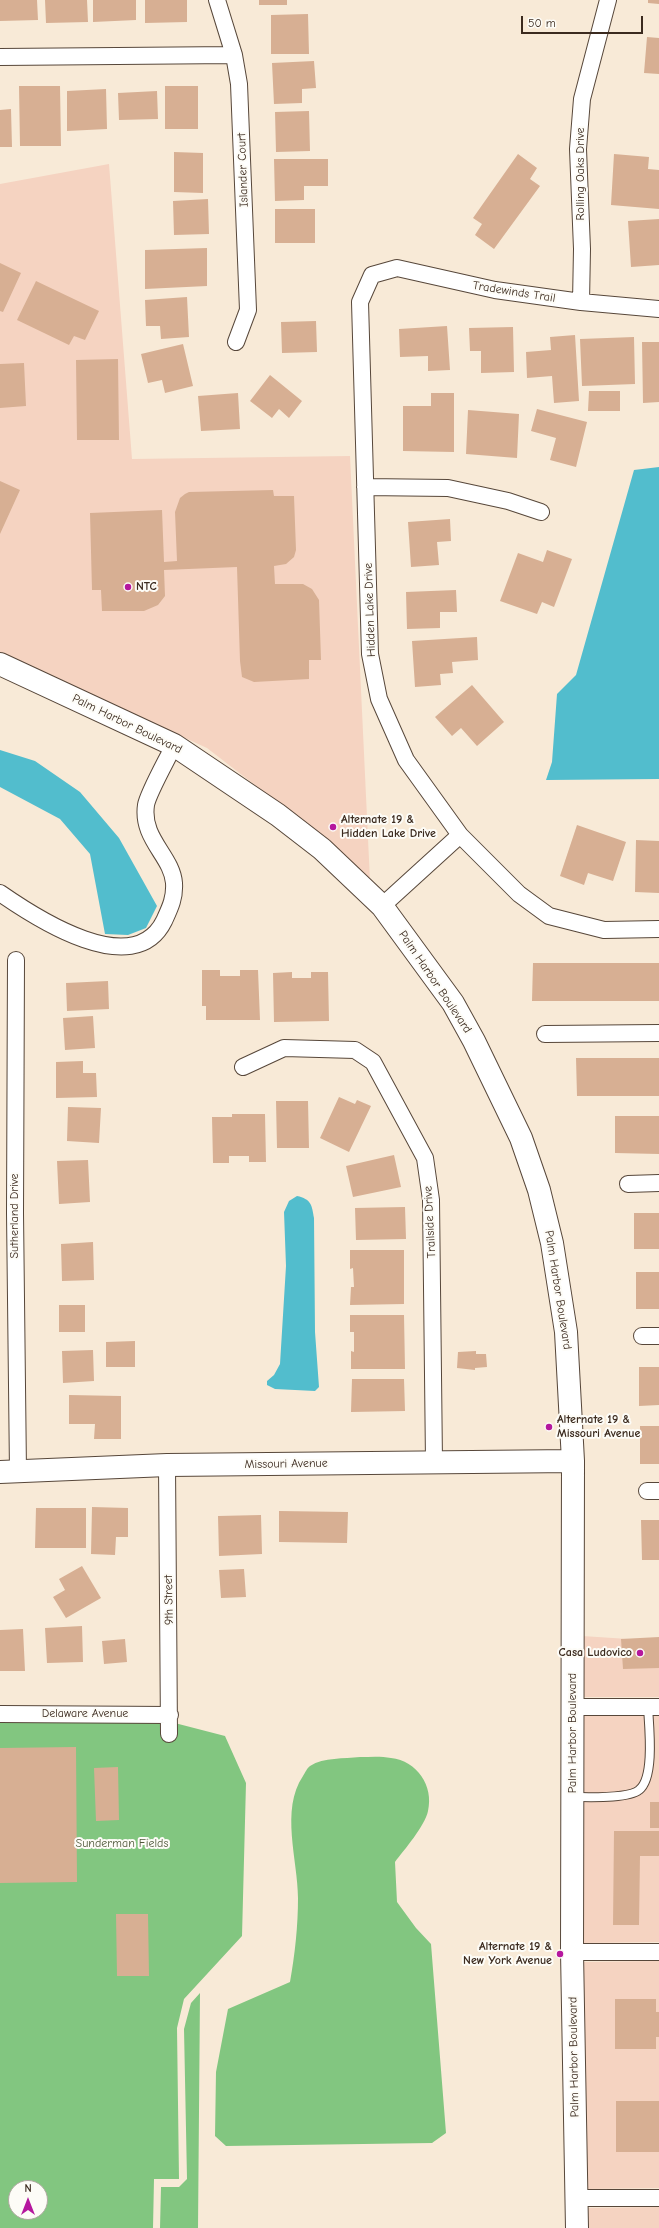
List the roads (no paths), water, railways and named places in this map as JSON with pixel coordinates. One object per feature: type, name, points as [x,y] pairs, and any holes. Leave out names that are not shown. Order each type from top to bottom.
[{"type":"main road","name":"Palm Harbor Boulevard","points":[[0,664],[174,744],[278,815],[316,844],[382,906],[453,1003],[474,1041],[521,1138],[539,1190],[552,1243],[566,1332],[573,1461],[574,1707],[572,1952],[577,2228]]},
{"type":"main road","name":"Missouri Avenue","points":[[9,1472],[167,1465],[573,1461]]},
{"type":"street","name":"Islander Court","points":[[216,0],[234,55],[240,84],[248,310],[236,342]]},
{"type":"street","name":"Rolling Oaks Drive","points":[[582,302],[582,249],[578,150],[582,99],[608,0]]},
{"type":"street","points":[[0,57],[234,55]]},
{"type":"street","name":"Tradewinds Trail","points":[[372,275],[398,268],[495,290],[582,302],[659,309]]},
{"type":"street","name":"Hidden Lake Drive","points":[[372,275],[360,302],[370,654],[379,699],[406,760],[460,835],[519,894],[549,916],[604,930],[659,929]]},
{"type":"street","points":[[366,487],[448,488],[508,501],[541,512]]},
{"type":"street","points":[[0,893],[31,915],[63,932],[117,948],[145,941],[159,931],[174,900],[174,882],[168,863],[154,844],[148,829],[146,805],[174,744]]},
{"type":"street","points":[[382,906],[460,835]]},
{"type":"street","name":"Sutherland Drive","points":[[9,1472],[15,1213],[16,960]]},
{"type":"street","points":[[545,1034],[659,1033]]},
{"type":"street","name":"Trailside Drive","points":[[243,1067],[284,1048],[355,1050],[373,1062],[425,1158],[431,1200],[434,1462]]},
{"type":"street","points":[[628,1184],[659,1183]]},
{"type":"street","points":[[642,1336],[659,1336]]},
{"type":"street","name":"9th Street","points":[[167,1465],[170,1734]]},
{"type":"street","points":[[574,1707],[654,1707]]},
{"type":"street","name":"Delaware Avenue","points":[[0,1714],[170,1715]]},
{"type":"street","points":[[572,1952],[659,1952]]},
{"type":"street","points":[[576,2198],[659,2198]]},
{"type":"lane","points":[[573,1797],[626,1794],[638,1791],[645,1784],[648,1770],[654,1707]]},
{"type":"water","points":[[659,467],[659,779],[546,780],[552,762],[557,694],[576,675],[634,470]]},
{"type":"water","points":[[0,750],[35,761],[80,792],[119,838],[157,906],[146,928],[128,935],[105,934],[90,854],[60,819],[0,787]]},
{"type":"water","points":[[297,1196],[302,1197],[310,1203],[314,1218],[315,1332],[319,1387],[315,1391],[275,1389],[267,1385],[267,1381],[274,1375],[280,1364],[286,1266],[284,1212],[289,1201]]},
{"type":"place","name":"NTC","points":[[128,587]]},
{"type":"place","name":"Alternate 19 & Hidden Lake Drive","points":[[333,827]]},
{"type":"place","name":"Alternate 19 & Missouri Avenue","points":[[549,1427]]},
{"type":"place","name":"Casa Ludovico","points":[[640,1653]]},
{"type":"place","name":"Alternate 19 & New York Avenue","points":[[560,1954]]},
{"type":"park label","name":"Sunderman Fields","points":[[122,1844]]}]
